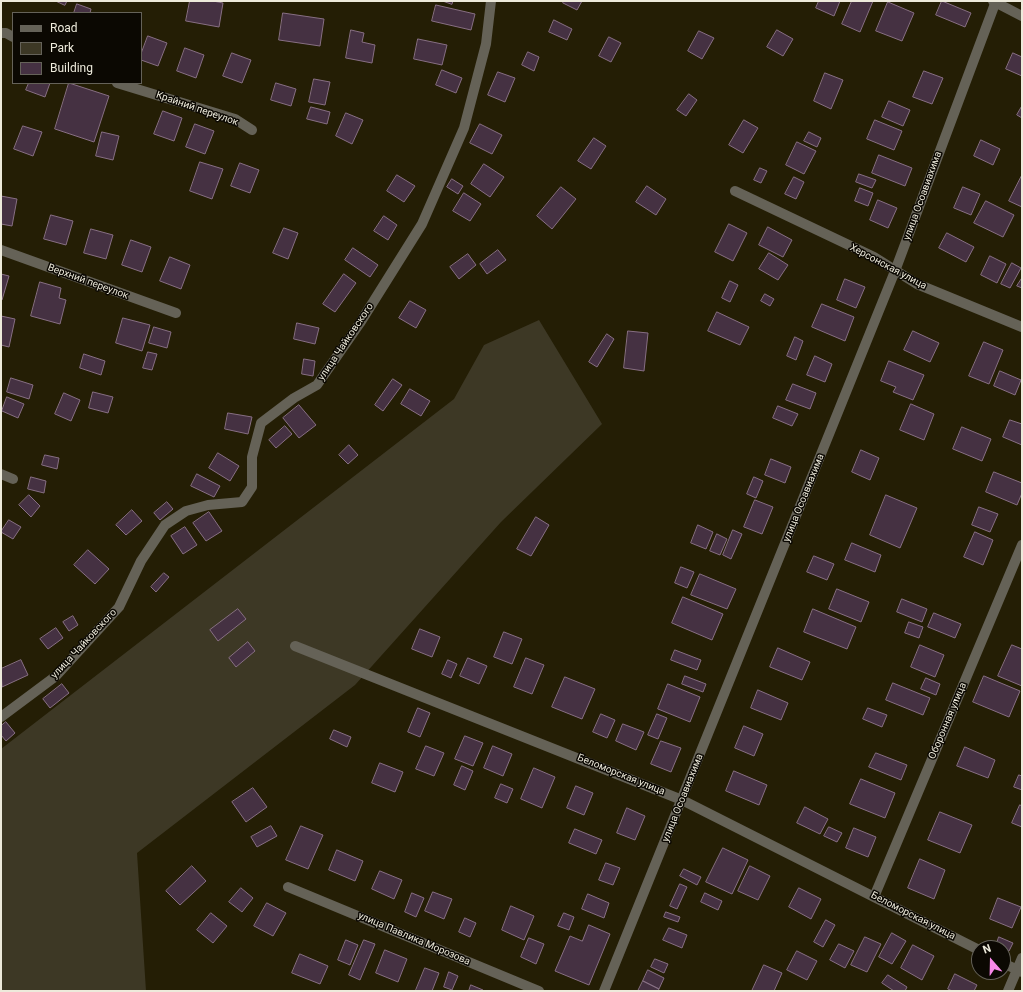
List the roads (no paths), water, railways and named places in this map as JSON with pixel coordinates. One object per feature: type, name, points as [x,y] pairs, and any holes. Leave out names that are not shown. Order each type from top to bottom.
[{"type":"street","name":"улица Чайковского","points":[[1,717],[56,676],[119,607],[141,561],[165,525],[186,510],[208,505],[242,502],[252,487],[252,457],[261,423],[294,398],[317,385],[360,322],[422,224],[464,128],[486,44],[491,1]]},
{"type":"street","points":[[995,1],[1022,16]]},
{"type":"street","name":"улица Осоавиахима","points":[[604,991],[895,271],[995,1]]},
{"type":"street","points":[[1,34],[6,33],[12,36]]},
{"type":"street","name":"Крайний переулок","points":[[120,84],[235,119],[252,130]]},
{"type":"street","name":"Херсонская улица","points":[[735,191],[874,257],[917,284],[1022,327]]},
{"type":"street","name":"Верхний переулок","points":[[1,250],[176,313]]},
{"type":"street","points":[[1,474],[13,479]]},
{"type":"street","name":"Оборонная улица","points":[[874,897],[1022,545]]},
{"type":"street","name":"Беломорская улица","points":[[295,646],[682,800],[971,946]]},
{"type":"street","name":"улица Павлика Морозова","points":[[288,887],[539,991]]},
{"type":"street","points":[[1008,991],[1020,971],[1022,958]]}]
